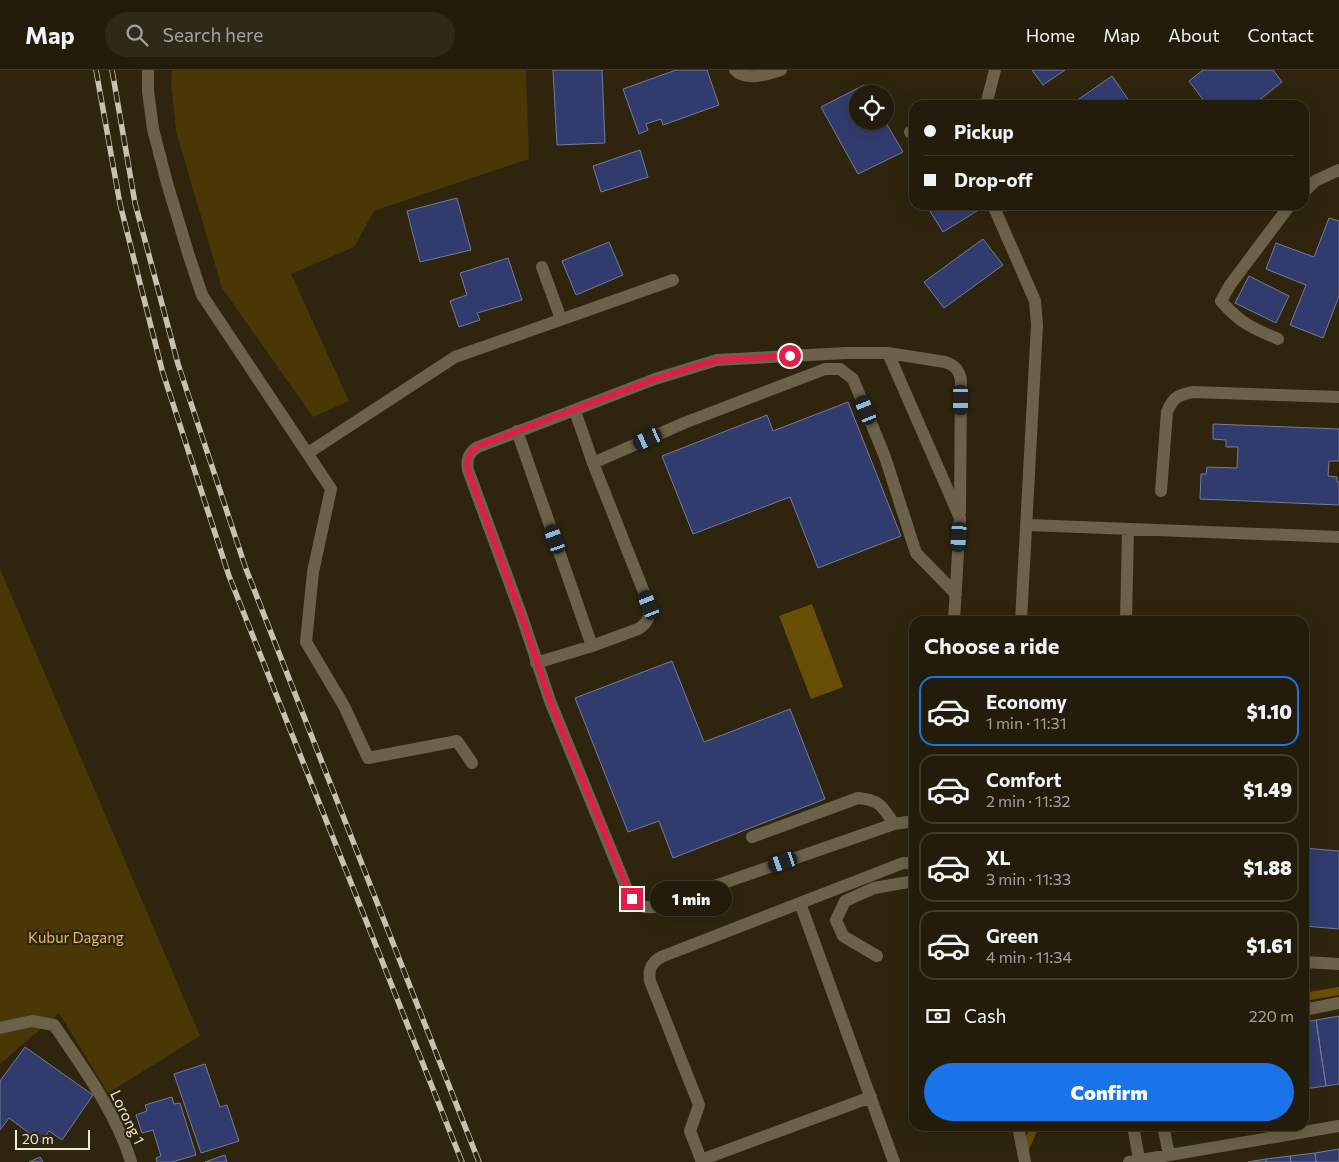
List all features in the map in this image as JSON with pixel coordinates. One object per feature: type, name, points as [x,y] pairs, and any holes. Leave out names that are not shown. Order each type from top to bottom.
[{"type":"street","points":[[148,70],[148,91],[156,138],[167,183],[202,295],[331,489],[313,572],[306,642],[344,706],[368,758],[456,741],[472,762]]},
{"type":"street","points":[[736,70],[740,74],[747,76],[764,75],[781,70]]},
{"type":"street","points":[[987,100],[994,70]]},
{"type":"street","points":[[1309,187],[1315,181],[1339,170]]},
{"type":"street","points":[[995,210],[1035,301],[1037,325],[1028,525],[1021,616]]},
{"type":"street","points":[[1278,339],[1248,326],[1234,316],[1221,301],[1230,285],[1286,210]]},
{"type":"street","points":[[542,267],[560,319]]},
{"type":"street","points":[[308,453],[455,357],[673,280]]},
{"type":"street","points":[[840,369],[846,353]]},
{"type":"street","points":[[909,822],[894,824],[654,907],[641,907],[632,899],[550,701],[467,463],[468,456],[473,450],[517,431],[575,411],[655,379],[717,360],[846,353],[888,353],[951,364],[961,380],[960,518],[954,616]]},
{"type":"street","points":[[888,353],[960,518]]},
{"type":"street","points":[[594,463],[684,423],[825,369],[840,369],[854,379],[885,457],[916,553],[956,594]]},
{"type":"street","points":[[1161,491],[1167,412],[1170,403],[1180,395],[1193,392],[1339,396]]},
{"type":"street","points":[[536,663],[592,646],[638,629],[645,625],[649,619],[649,605],[575,411]]},
{"type":"street","points":[[517,431],[592,646]]},
{"type":"street","points":[[1028,525],[1339,537]]},
{"type":"street","points":[[1126,616],[1128,529]]},
{"type":"street","points":[[752,837],[858,798],[872,799],[883,807],[894,824]]},
{"type":"street","points":[[871,1097],[702,1161],[690,1131],[699,1104],[650,981],[649,974],[655,961],[661,957],[903,863],[909,863]]},
{"type":"street","points":[[877,956],[843,936],[836,920],[845,901],[874,888],[909,882]]},
{"type":"street","points":[[800,903],[894,1162]]},
{"type":"street","points":[[1309,962],[1339,964]]},
{"type":"street","points":[[1309,1009],[1339,1003]]},
{"type":"street","name":"Lorong 1","points":[[0,1028],[32,1021],[54,1025],[96,1087],[126,1146],[131,1162]]},
{"type":"street","points":[[1309,1131],[1339,1126]]},
{"type":"street","points":[[1133,1131],[1134,1161],[1309,1131]]},
{"type":"street","points":[[1164,1131],[1169,1154]]},
{"type":"street","points":[[1019,1132],[1024,1160]]},
{"type":"green space","points":[[172,70],[526,70],[529,159],[374,211],[354,247],[291,274],[349,401],[313,417],[222,288],[176,131],[171,82]]},
{"type":"green space","name":"Kubur Dagang","points":[[0,569],[200,1036],[108,1093],[59,1013],[0,1064]]},
{"type":"shaded area","points":[[812,604],[843,687],[811,699],[779,616]]},
{"type":"building","points":[[553,70],[602,70],[605,143],[557,145]]},
{"type":"building","points":[[676,70],[707,70],[719,105],[663,125],[661,119],[646,124],[648,130],[639,134],[623,89]]},
{"type":"building","points":[[1032,70],[1065,70],[1043,85]]},
{"type":"building","points":[[1203,70],[1273,70],[1282,82],[1259,100],[1203,100],[1189,81]]},
{"type":"building","points":[[1112,76],[1129,100],[1077,100]]},
{"type":"building","points":[[849,93],[849,130],[890,130],[903,152],[858,174],[821,107]]},
{"type":"building","points":[[640,150],[648,177],[601,192],[593,166]]},
{"type":"building","points":[[457,198],[471,250],[420,262],[407,211]]},
{"type":"building","points":[[929,210],[977,211],[943,232]]},
{"type":"building","points":[[1329,218],[1339,221],[1339,296],[1323,338],[1290,325],[1306,285],[1266,269],[1276,243],[1314,257]]},
{"type":"building","points":[[983,239],[1003,265],[944,308],[924,282]]},
{"type":"building","points":[[609,242],[623,275],[576,295],[562,261]]},
{"type":"building","points":[[508,258],[522,300],[477,313],[480,320],[459,327],[450,301],[467,295],[460,273]]},
{"type":"building","points":[[1249,276],[1289,296],[1276,323],[1235,303]]},
{"type":"building","points":[[848,402],[901,536],[818,568],[790,497],[693,534],[662,456],[767,415],[773,431]]},
{"type":"building","points":[[1213,424],[1339,429],[1339,461],[1329,461],[1328,476],[1337,477],[1337,482],[1339,482],[1339,505],[1200,499],[1201,474],[1206,474],[1207,467],[1237,468],[1238,447],[1226,447],[1226,440],[1213,439]]},
{"type":"building","points":[[672,661],[704,742],[790,709],[825,799],[673,858],[659,821],[628,832],[575,698]]},
{"type":"building","points":[[1309,848],[1339,851],[1339,929],[1309,926]]},
{"type":"building","points":[[1339,1016],[1339,1084],[1326,1086],[1316,1020]]},
{"type":"building","points":[[1316,1020],[1326,1086],[1309,1088],[1309,1021]]},
{"type":"building","points":[[25,1047],[93,1095],[62,1140],[49,1131],[41,1142],[9,1118],[0,1130],[0,1081]]},
{"type":"building","points":[[205,1064],[220,1107],[227,1105],[239,1141],[201,1153],[174,1074]]},
{"type":"building","points":[[172,1097],[174,1104],[180,1103],[196,1155],[172,1162],[157,1162],[156,1158],[161,1156],[153,1130],[142,1133],[136,1115],[147,1111],[145,1105]]},
{"type":"building","points":[[1339,1149],[1339,1162],[1316,1162],[1315,1153]]},
{"type":"building","points":[[1315,1153],[1316,1162],[1291,1162],[1290,1156]]},
{"type":"building","points":[[225,1155],[227,1162],[205,1162]]},
{"type":"building","points":[[1290,1156],[1291,1162],[1266,1162],[1266,1159]]},
{"type":"building","points":[[40,1157],[43,1162],[29,1162]]},
{"type":"building","points":[[1266,1159],[1266,1162],[1248,1162]]},
{"type":"waterway","points":[[1309,996],[1339,991]]},
{"type":"waterway","points":[[1024,1151],[1033,1131]]},
{"type":"railway","points":[[96,70],[120,204],[162,370],[229,576],[462,1162]]},
{"type":"railway","points":[[112,70],[135,203],[178,364],[246,569],[479,1162]]},
{"type":"route","points":[[632,899],[550,701],[521,614],[468,470],[468,456],[478,446],[575,411],[655,379],[717,360],[790,356]]}]
